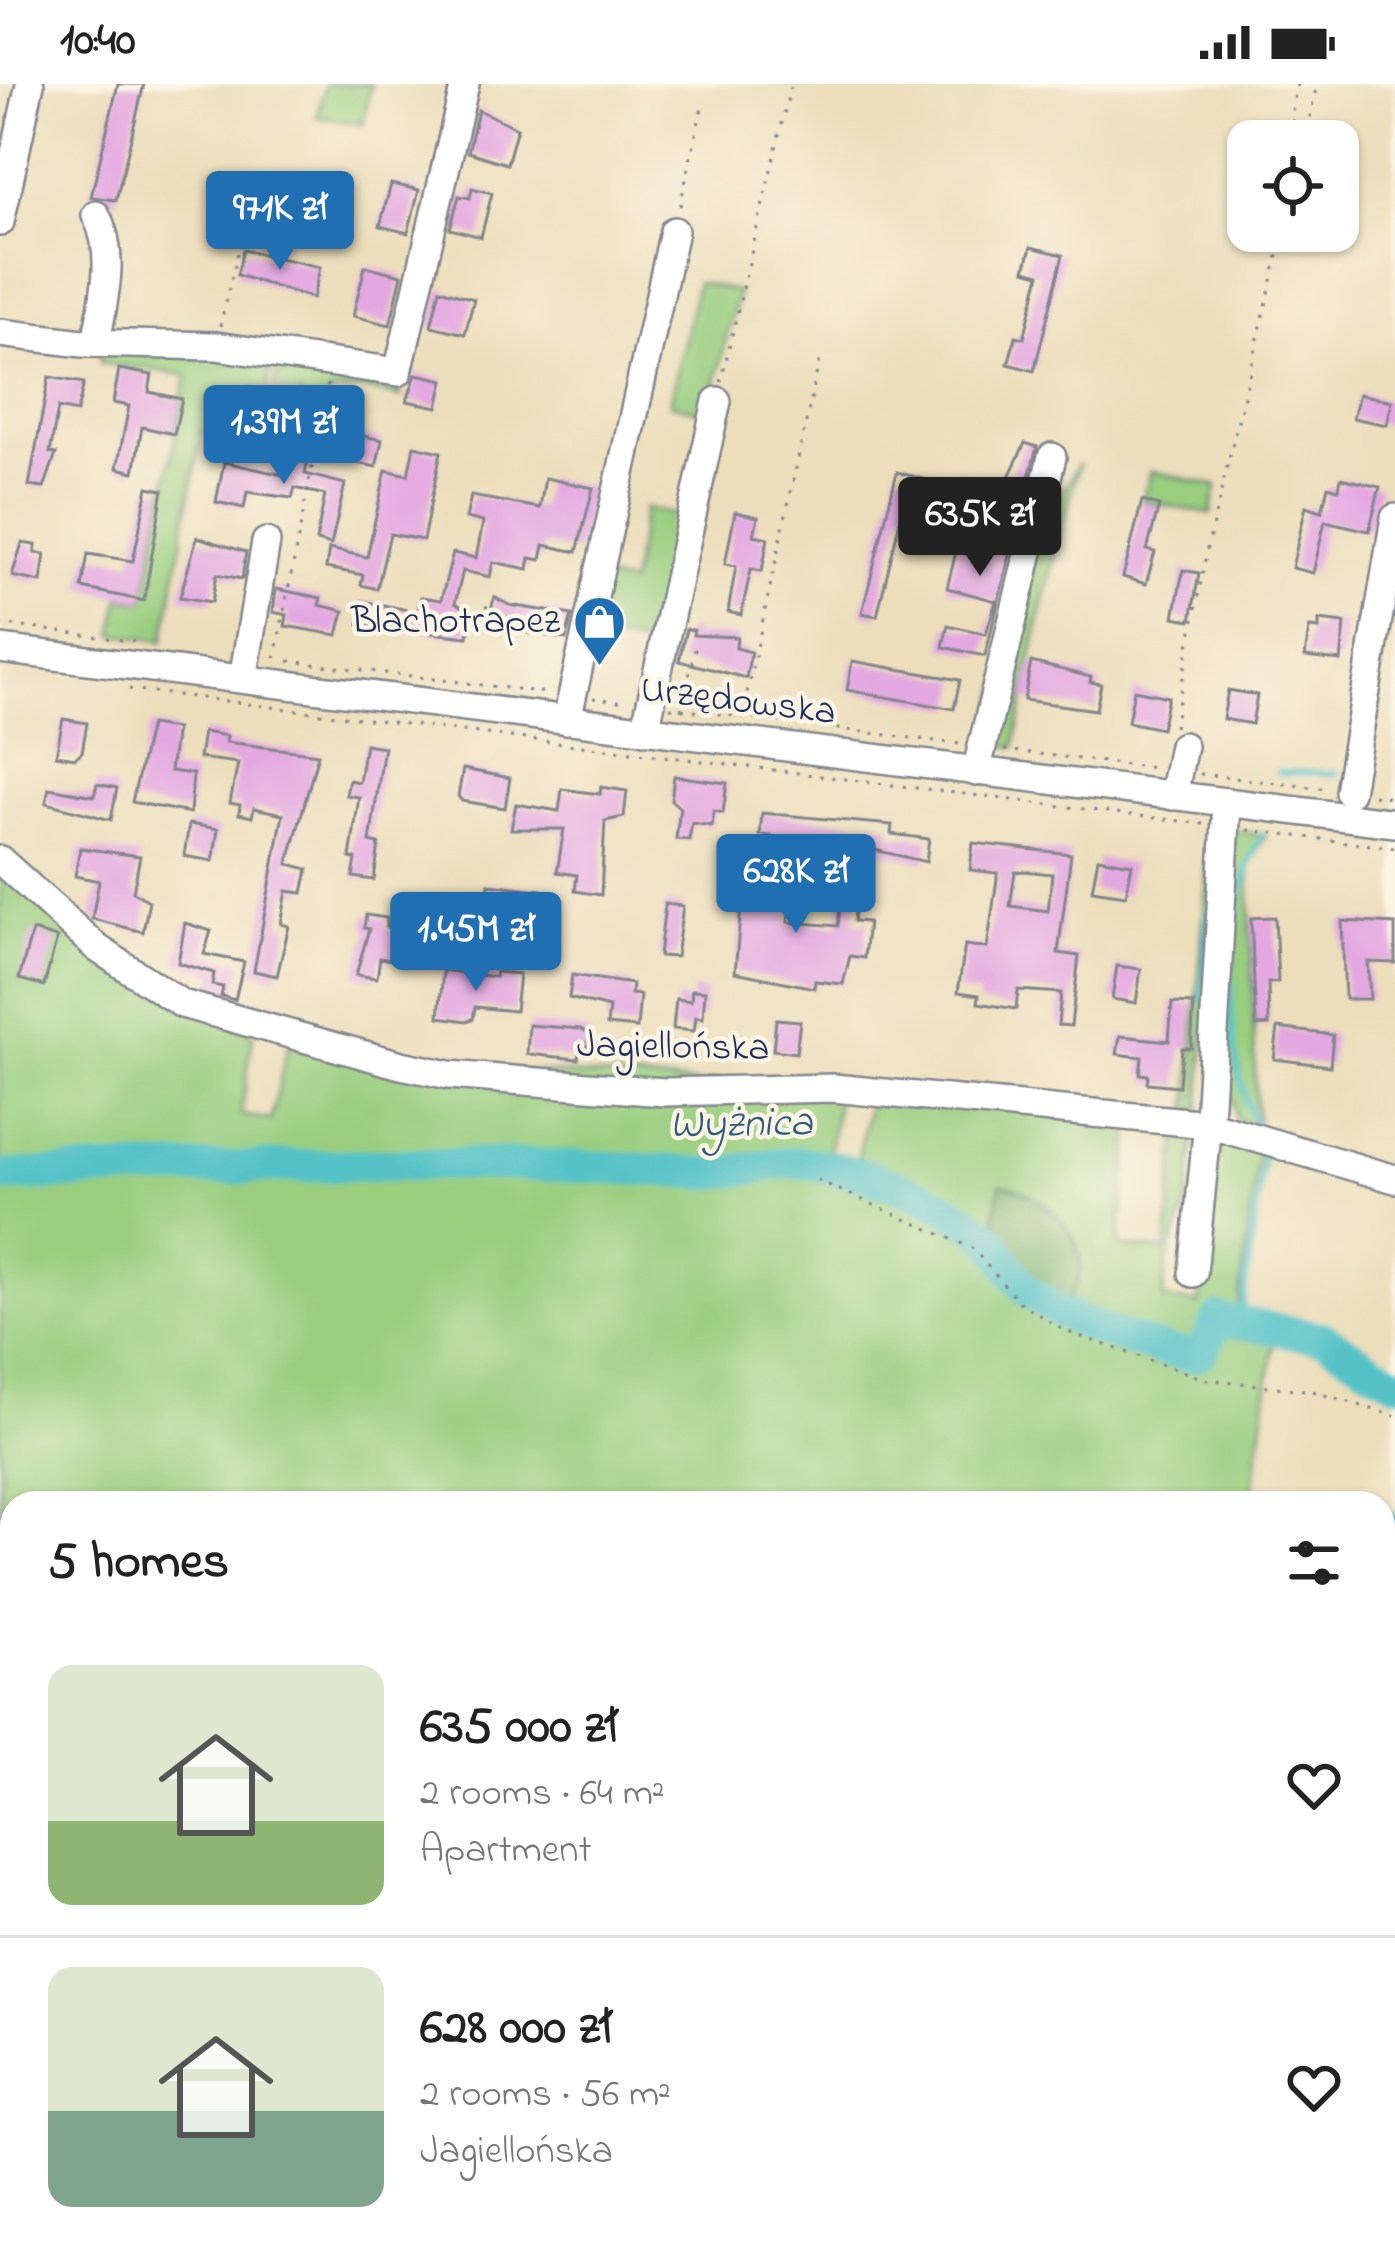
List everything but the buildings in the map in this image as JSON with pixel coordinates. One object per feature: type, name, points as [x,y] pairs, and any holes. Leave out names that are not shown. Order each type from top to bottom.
[{"type":"street","points":[[0,223],[30,84]]},
{"type":"street","points":[[0,333],[96,343],[216,346],[333,362],[402,363],[464,84]]},
{"type":"street","points":[[96,215],[108,246],[108,269],[96,343]]},
{"type":"street","points":[[570,708],[674,231]]},
{"type":"street","points":[[647,718],[717,401]]},
{"type":"street","points":[[978,759],[1052,457]]},
{"type":"street","points":[[1349,792],[1395,518]]},
{"type":"street","points":[[259,669],[266,542]]},
{"type":"street","name":"Urzędowska","points":[[0,649],[259,669],[978,759],[1176,765],[1226,814],[1395,823]]},
{"type":"street","points":[[1193,1274],[1208,1124],[1226,814]]},
{"type":"street","name":"Jagiellońska","points":[[0,860],[97,948],[182,1004],[401,1065],[449,1075],[664,1092],[833,1088],[1208,1124],[1395,1179]]},
{"type":"path","points":[[717,401],[791,84]]},
{"type":"path","points":[[1292,120],[1297,84]]},
{"type":"path","points":[[1309,120],[1317,84]]},
{"type":"path","points":[[674,231],[704,103]]},
{"type":"path","points":[[216,346],[240,242],[246,238]]},
{"type":"path","points":[[1176,765],[1207,549],[1279,252]]},
{"type":"path","points":[[740,729],[821,352]]},
{"type":"path","points":[[333,362],[259,669],[978,759],[1176,765],[1395,798]]},
{"type":"path","points":[[481,619],[489,601]]},
{"type":"path","points":[[0,624],[154,644]]},
{"type":"path","points":[[680,722],[697,641]]},
{"type":"path","points":[[123,688],[1226,814],[1395,848]]},
{"type":"path","points":[[817,1180],[972,1249],[1021,1304],[1065,1331],[1205,1379],[1312,1390],[1395,1416]]},
{"type":"green space","points":[[325,84],[371,84],[363,124],[317,117]]},
{"type":"green space","points":[[697,282],[738,292],[708,413],[670,404]]},
{"type":"green space","points":[[102,349],[272,364],[268,389],[254,387],[244,439],[202,431],[164,641],[114,634],[120,598],[144,601],[187,375],[100,363]]},
{"type":"green space","points":[[280,363],[395,380],[401,397],[363,389],[329,393],[319,442],[311,448],[290,443],[301,394],[274,390]]},
{"type":"green space","points":[[1079,463],[1041,612],[1015,747],[986,743],[1035,540]]},
{"type":"green space","points":[[1151,471],[1217,486],[1211,514],[1142,501]]},
{"type":"green space","points":[[645,508],[685,517],[657,646],[591,635],[602,579],[630,584]]},
{"type":"green space","points":[[1210,828],[1218,829],[1200,1110],[1189,1110]]},
{"type":"green space","points":[[1233,831],[1266,835],[1249,866],[1257,1128],[1237,1121],[1220,1044]]},
{"type":"green space","points":[[0,868],[253,1035],[241,1115],[271,1120],[288,1045],[337,1057],[838,1094],[828,1162],[856,1170],[870,1094],[1131,1121],[1119,1246],[1166,1251],[1177,1139],[1195,1132],[1188,1202],[1166,1263],[1163,1299],[1199,1304],[1218,1140],[1260,1143],[1237,1315],[1277,1323],[1253,1491],[0,1491]]},
{"type":"green space","points":[[1000,1184],[1040,1201],[1072,1236],[1081,1269],[1069,1300],[1043,1289],[995,1219]]},
{"type":"waterway","points":[[1278,772],[1337,773]]},
{"type":"waterway","points":[[1257,1129],[1237,1061],[1231,981],[1240,901],[1262,834]]},
{"type":"waterway","points":[[1203,1001],[1207,913]]},
{"type":"waterway","points":[[1240,1322],[1265,1148]]},
{"type":"waterway","name":"Wyżnica","points":[[0,1176],[437,1164],[713,1173],[816,1164],[882,1180],[966,1219],[989,1238],[1034,1296],[1102,1330],[1194,1356],[1203,1350],[1218,1319],[1324,1338],[1395,1381]]},
{"type":"place","name":"Blachotrapez","points":[[599,668]]}]
